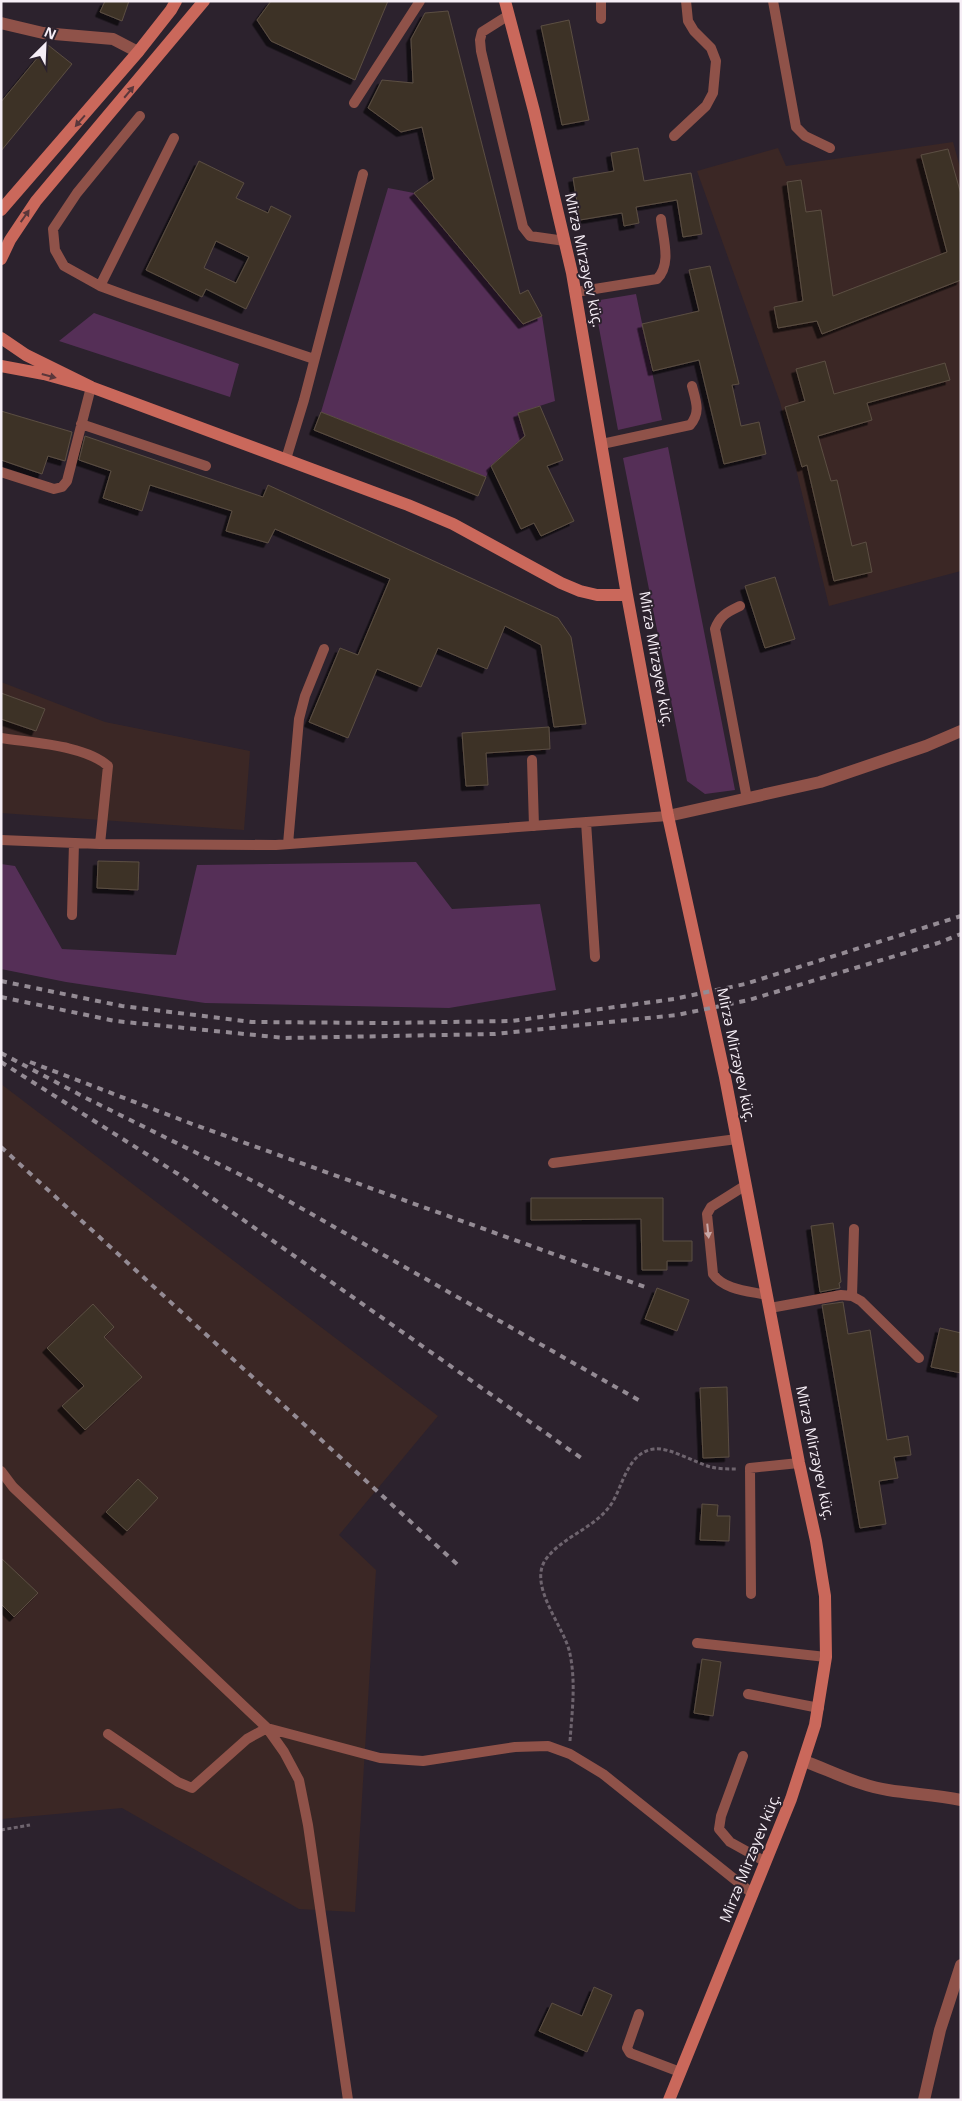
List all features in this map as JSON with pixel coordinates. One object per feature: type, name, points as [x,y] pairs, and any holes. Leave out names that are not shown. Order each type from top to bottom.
[{"type":"main road","points":[[1,210],[138,52],[172,10],[176,1]]},
{"type":"main road","points":[[1,259],[10,240],[36,201],[204,1]]},
{"type":"main road","name":"Mirzə Mirzəyev küç.","points":[[505,1],[534,111],[576,292],[627,595],[668,816],[737,1139],[799,1463],[816,1541],[825,1596],[826,1657],[819,1708],[804,1761],[766,1862],[669,2100]]},
{"type":"main road","points":[[1,338],[26,355],[91,387]]},
{"type":"main road","points":[[1,366],[44,374],[91,387],[408,505],[453,524],[561,583],[580,591],[597,595],[627,595]]},
{"type":"street","points":[[1,23],[43,33],[113,39],[138,52]]},
{"type":"street","points":[[668,816],[820,782],[926,746],[961,731]]},
{"type":"street","points":[[804,1761],[865,1784],[887,1790],[935,1794],[961,1800]]},
{"type":"street","points":[[924,2100],[940,2030],[961,1965]]},
{"type":"lane","points":[[354,103],[420,1]]},
{"type":"lane","points":[[601,1],[601,19]]},
{"type":"lane","points":[[674,136],[706,106],[713,93],[716,61],[711,48],[694,31],[688,21],[686,1]]},
{"type":"lane","points":[[773,1],[796,127],[806,136],[830,148]]},
{"type":"lane","points":[[508,15],[482,32],[480,40],[523,227],[530,236],[565,241]]},
{"type":"lane","points":[[140,116],[76,193],[53,229],[55,250],[64,266],[100,286],[314,359]]},
{"type":"lane","points":[[100,286],[174,138]]},
{"type":"lane","points":[[286,458],[363,174]]},
{"type":"lane","points":[[576,292],[657,279],[664,272],[666,264],[661,219]]},
{"type":"lane","points":[[602,444],[690,425],[696,418],[698,410],[692,386]]},
{"type":"lane","points":[[1,472],[54,489],[62,487],[67,481],[91,387]]},
{"type":"lane","points":[[82,424],[206,466]]},
{"type":"lane","points":[[740,606],[725,613],[718,619],[715,629],[747,799]]},
{"type":"lane","points":[[288,844],[299,719],[305,696],[324,650]]},
{"type":"lane","points":[[1,738],[84,752],[99,758],[108,766],[100,844]]},
{"type":"lane","points":[[532,760],[534,826]]},
{"type":"lane","points":[[1,840],[74,844],[288,844],[668,816]]},
{"type":"lane","points":[[586,822],[595,958]]},
{"type":"lane","points":[[72,915],[74,844]]},
{"type":"lane","points":[[553,1163],[737,1139]]},
{"type":"lane","points":[[746,1185],[711,1207],[707,1214],[713,1274],[718,1281],[726,1286],[767,1295]]},
{"type":"lane","points":[[852,1296],[854,1229]]},
{"type":"lane","points":[[770,1308],[840,1295],[852,1296],[861,1301],[918,1358]]},
{"type":"lane","points":[[750,1594],[750,1468],[799,1463]]},
{"type":"lane","points":[[1,1471],[21,1494],[267,1728],[300,1780],[348,2100]]},
{"type":"lane","points":[[697,1642],[826,1657]]},
{"type":"lane","points":[[748,1694],[819,1708]]},
{"type":"lane","points":[[108,1734],[178,1782],[192,1788],[247,1739],[267,1728],[380,1758],[423,1761],[515,1747],[548,1746],[570,1754],[603,1774],[752,1894]]},
{"type":"lane","points":[[743,1756],[721,1816],[719,1829],[730,1842],[766,1862]]},
{"type":"lane","points":[[640,2014],[627,2048],[630,2053],[680,2072]]},
{"type":"path","points":[[570,1754],[574,1682],[570,1653],[541,1589],[540,1574],[546,1560],[604,1515],[613,1502],[634,1459],[644,1451],[656,1448],[712,1468],[750,1468]]},
{"type":"path","points":[[1,1830],[30,1825]]},
{"type":"shaded area","points":[[953,142],[961,171],[961,571],[829,606],[780,402],[697,171],[778,148],[786,166]]},
{"type":"shaded area","points":[[388,188],[414,193],[523,324],[542,316],[555,401],[518,413],[525,436],[491,466],[486,477],[321,412]]},
{"type":"shaded area","points":[[636,294],[662,420],[618,430],[594,301]]},
{"type":"shaded area","points":[[94,313],[239,364],[230,397],[59,341]]},
{"type":"shaded area","points":[[668,447],[735,790],[705,794],[687,781],[623,458]]},
{"type":"shaded area","points":[[1,682],[105,722],[250,751],[244,830],[1,813]]},
{"type":"shaded area","points":[[416,862],[452,909],[540,904],[556,990],[449,1008],[205,1003],[66,982],[1,969],[1,864],[15,866],[62,949],[176,955],[197,865]]},
{"type":"shaded area","points":[[1,1084],[438,1416],[339,1535],[376,1570],[355,1912],[299,1909],[122,1808],[1,1819]]},
{"type":"building","points":[[105,1],[129,1],[122,21],[100,12]]},
{"type":"building","points":[[271,1],[388,1],[355,80],[271,41],[257,20]]},
{"type":"building","points":[[448,11],[520,294],[528,290],[542,316],[523,324],[414,193],[434,179],[422,127],[401,132],[368,108],[382,80],[413,83],[411,39],[425,13]]},
{"type":"building","points":[[569,20],[589,120],[562,125],[541,26]]},
{"type":"building","points":[[48,45],[72,64],[1,151],[1,102]]},
{"type":"building","points":[[638,148],[644,181],[691,173],[702,234],[683,237],[677,200],[636,207],[639,223],[624,226],[622,213],[580,220],[573,178],[614,171],[611,153]]},
{"type":"building","points":[[948,149],[961,194],[961,280],[822,334],[817,321],[778,328],[774,307],[803,301],[787,182],[801,180],[806,212],[821,210],[833,296],[947,252],[921,155]]},
{"type":"building","points":[[199,161],[244,183],[236,198],[268,213],[271,206],[291,216],[246,309],[206,289],[202,297],[146,270]],"holes":[[[216,241],[249,257],[236,283],[204,268]]]},
{"type":"building","points":[[710,266],[739,384],[732,385],[741,426],[759,422],[766,454],[724,464],[699,360],[653,371],[642,324],[699,311],[689,270]]},
{"type":"building","points":[[825,361],[834,394],[945,363],[950,380],[867,403],[872,420],[818,436],[831,481],[837,480],[852,546],[866,542],[872,572],[834,581],[807,465],[802,467],[785,407],[805,401],[796,369]]},
{"type":"building","points":[[540,406],[563,460],[547,466],[574,521],[541,536],[534,523],[521,529],[491,466],[525,436],[518,413]]},
{"type":"building","points":[[1,411],[72,432],[65,461],[48,456],[42,474],[1,460]]},
{"type":"building","points":[[321,412],[486,477],[478,496],[314,430]]},
{"type":"building","points":[[85,436],[263,497],[268,485],[558,618],[571,637],[586,724],[554,727],[541,645],[505,626],[487,669],[438,648],[421,687],[377,669],[348,738],[309,722],[340,648],[358,655],[390,579],[275,529],[268,543],[226,531],[232,511],[150,485],[142,511],[103,498],[111,471],[79,460]]},
{"type":"building","points":[[775,577],[795,639],[765,648],[745,586]]},
{"type":"building","points":[[1,693],[45,709],[36,731],[1,719]]},
{"type":"building","points":[[549,727],[550,749],[486,753],[488,785],[466,786],[462,733]]},
{"type":"building","points":[[98,861],[139,862],[138,890],[97,888]]},
{"type":"building","points":[[531,1198],[663,1198],[663,1241],[692,1241],[692,1261],[667,1261],[667,1270],[642,1270],[641,1219],[531,1220]]},
{"type":"building","points":[[833,1223],[841,1282],[839,1283],[840,1288],[820,1292],[811,1226]]},
{"type":"building","points":[[657,1288],[689,1300],[677,1331],[645,1319]]},
{"type":"building","points":[[843,1302],[848,1334],[870,1330],[887,1440],[908,1436],[911,1455],[894,1457],[898,1478],[879,1481],[886,1524],[860,1528],[822,1305]]},
{"type":"building","points":[[93,1304],[114,1327],[104,1337],[142,1377],[85,1430],[62,1406],[84,1386],[47,1348]]},
{"type":"building","points":[[940,1328],[961,1333],[961,1373],[931,1367]]},
{"type":"building","points":[[727,1387],[729,1457],[703,1458],[700,1388]]},
{"type":"building","points":[[138,1479],[158,1498],[127,1531],[106,1512]]},
{"type":"building","points":[[702,1504],[718,1505],[717,1516],[730,1516],[729,1541],[700,1540]]},
{"type":"building","points":[[1,1558],[38,1593],[14,1617],[1,1604]]},
{"type":"building","points":[[702,1659],[721,1662],[713,1716],[694,1713]]},
{"type":"building","points":[[594,1987],[612,1995],[587,2052],[539,2031],[552,2003],[582,2016]]},
{"type":"railway","points":[[1,981],[122,1006],[252,1022],[386,1023],[512,1021],[674,999],[745,984],[961,916]]},
{"type":"railway","points":[[1,997],[115,1021],[285,1038],[495,1034],[677,1015],[749,1000],[938,943],[961,934]]},
{"type":"railway","points":[[1,1053],[84,1097],[257,1183],[642,1402]]},
{"type":"railway","points":[[1,1062],[178,1174],[584,1460]]},
{"type":"railway","points":[[30,1062],[187,1122],[648,1288]]},
{"type":"railway","points":[[1,1147],[459,1566]]}]
